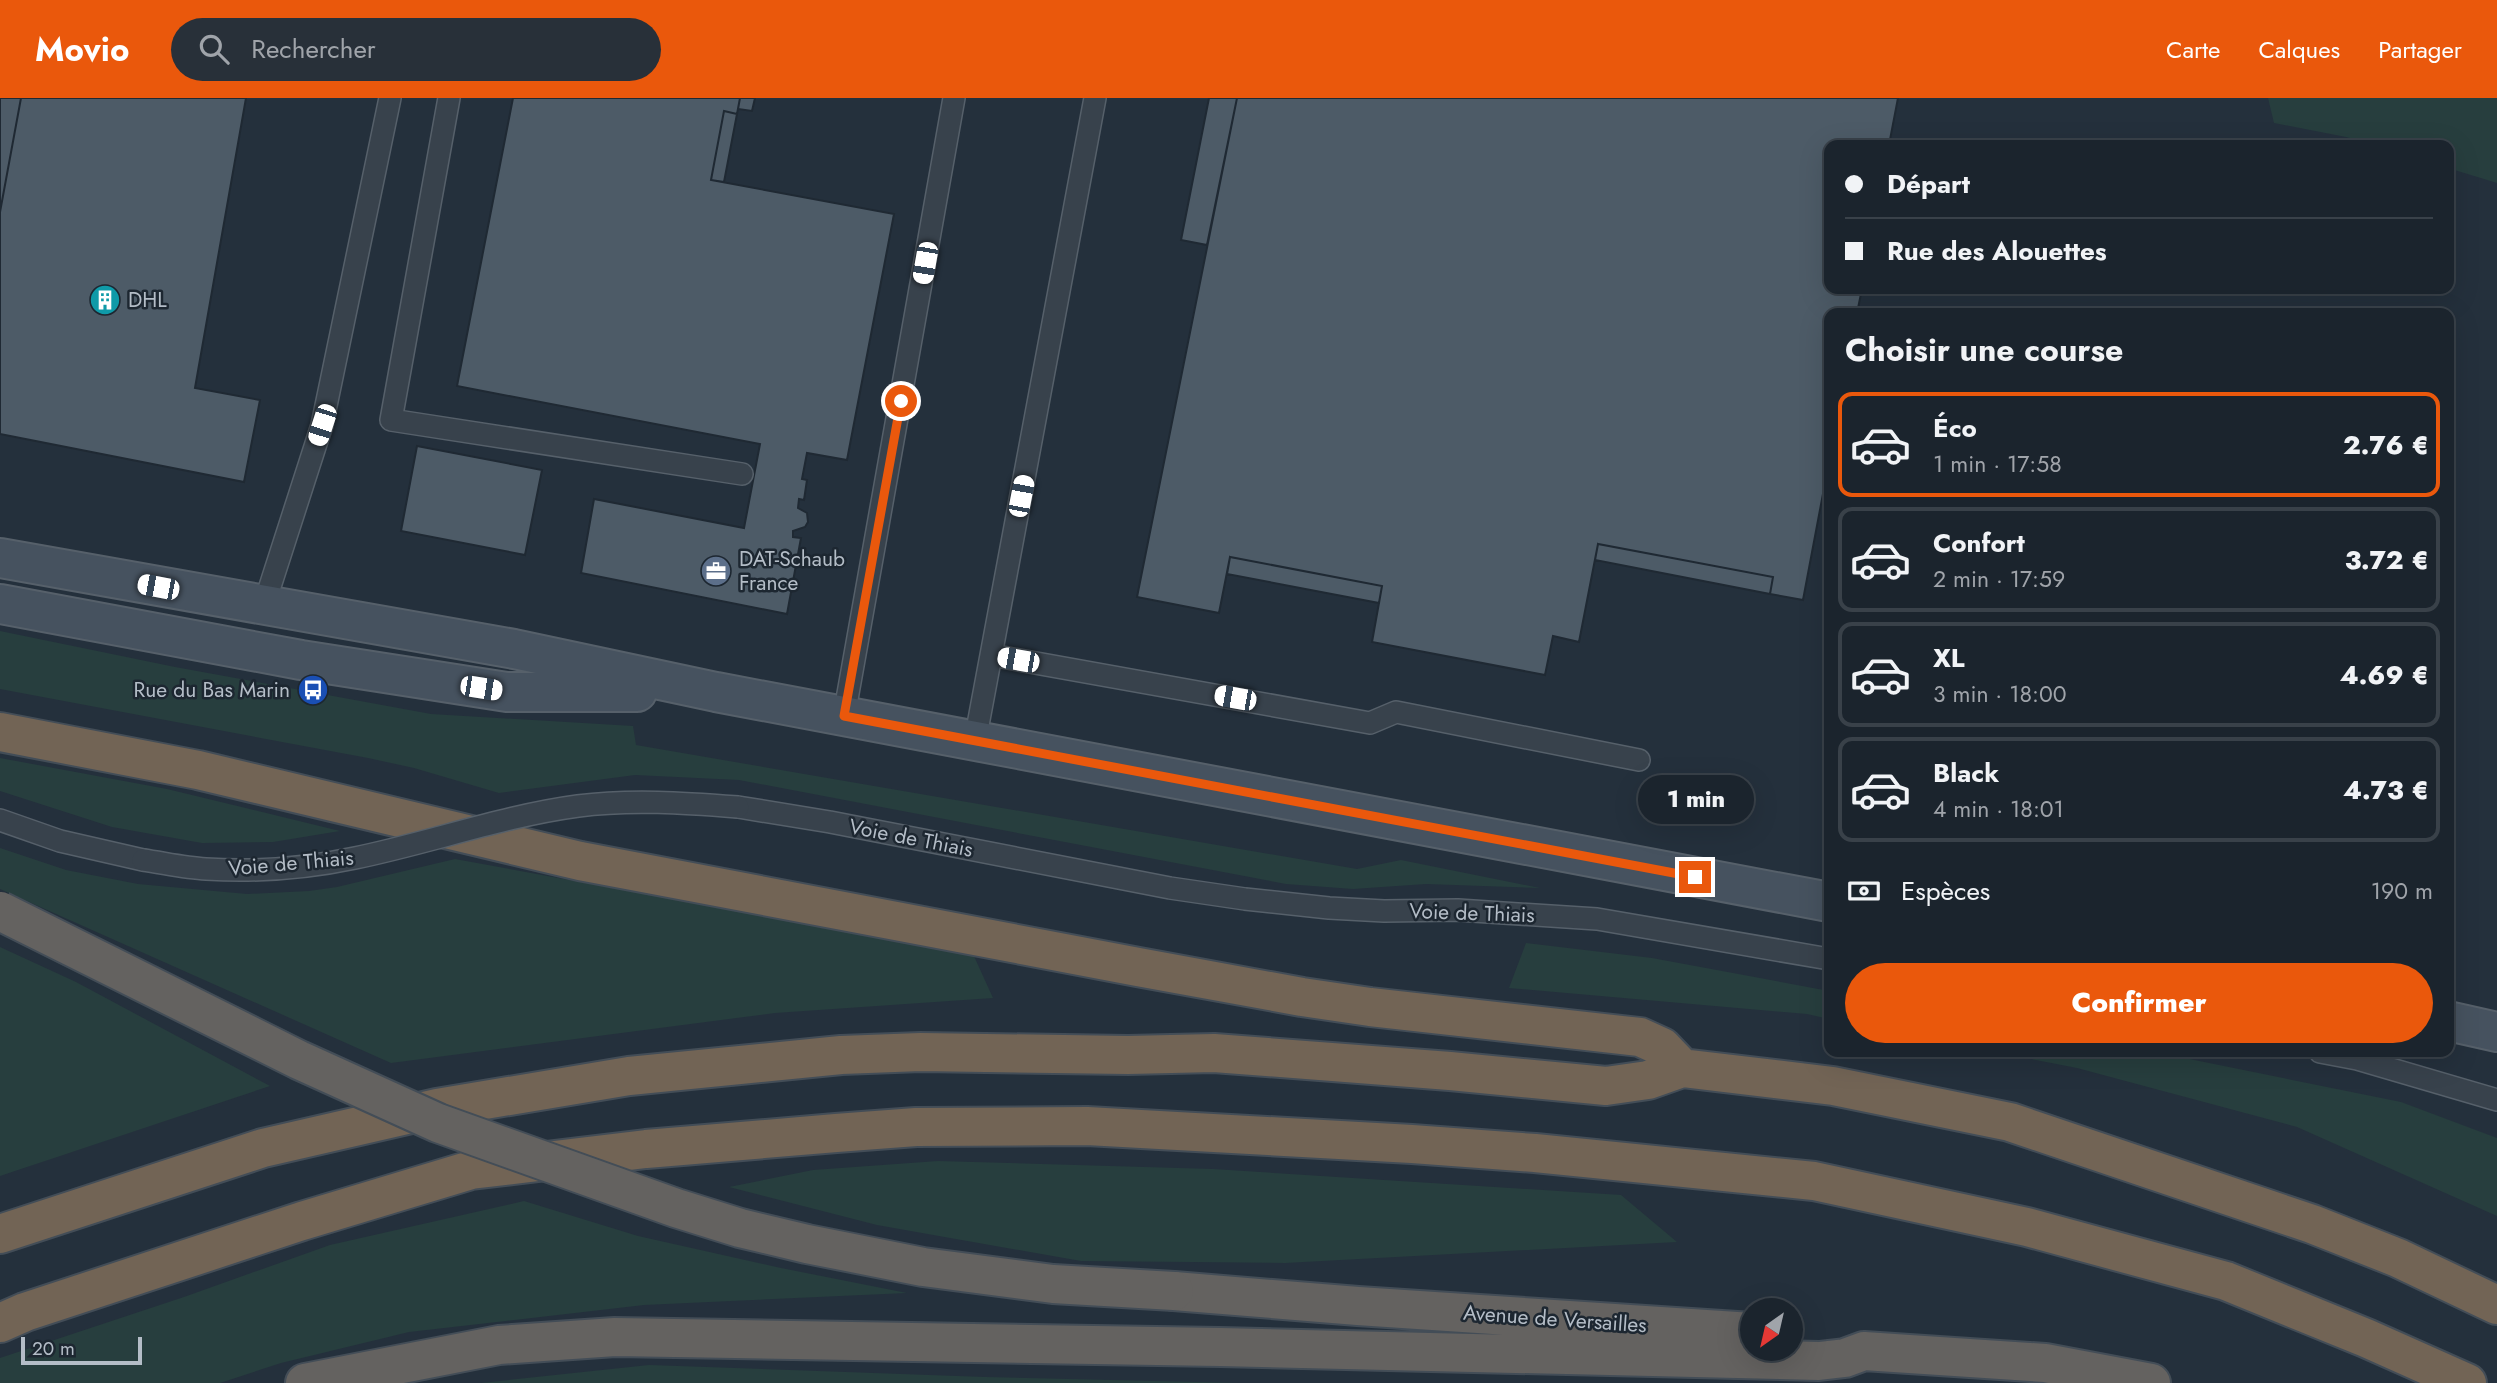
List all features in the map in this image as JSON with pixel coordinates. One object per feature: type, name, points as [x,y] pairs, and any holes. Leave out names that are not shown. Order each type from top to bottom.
[{"type":"highway","points":[[0,733],[198,770],[580,861],[1302,997],[1640,1037],[1661,1047],[1682,1068]]},
{"type":"highway","name":"Avenue de Versailles","points":[[0,911],[299,1060],[438,1123],[676,1208],[780,1237],[923,1267],[1053,1284],[1740,1331]]},
{"type":"highway","points":[[0,1234],[263,1148],[437,1108],[629,1076],[841,1055],[920,1052],[1128,1055],[1214,1053],[1606,1086],[1648,1080],[1682,1068],[1833,1086],[2010,1122],[2312,1224],[2398,1258],[2497,1305]]},
{"type":"highway","points":[[0,1323],[25,1312],[302,1221],[471,1170],[646,1149],[916,1127],[1087,1126],[1535,1153],[1814,1181],[2027,1227],[2226,1281],[2467,1383]]},
{"type":"highway","points":[[1803,1336],[1843,1340],[1864,1351],[2045,1363],[2151,1383]]},
{"type":"highway","points":[[304,1383],[499,1345],[615,1337],[1819,1361],[1845,1358],[1864,1351]]},
{"type":"main road","points":[[0,558],[514,649],[716,692],[1824,901]]},
{"type":"main road","points":[[0,604],[301,660],[507,692],[716,692]]},
{"type":"main road","points":[[2454,1022],[2497,1032]]},
{"type":"lane","points":[[264,605],[322,425],[390,98]]},
{"type":"lane","points":[[449,98],[391,420],[742,474]]},
{"type":"lane","points":[[844,716],[954,98]]},
{"type":"lane","points":[[975,741],[1095,98]]},
{"type":"lane","points":[[991,655],[1370,723],[1396,712],[1639,760]]},
{"type":"lane","name":"Voie de Thiais","points":[[0,820],[60,841],[143,860],[206,869],[272,869],[354,859],[578,806],[690,803],[738,807],[830,822],[1170,888],[1245,899],[1329,908],[1384,911],[1458,910],[1597,919],[1824,957]]},
{"type":"lane","points":[[2355,1057],[2497,1100]]},
{"type":"green space","points":[[2268,98],[2497,98],[2497,183],[2454,170],[2454,140],[2356,140],[2274,123]]},
{"type":"green space","points":[[0,631],[175,667],[431,714],[633,726],[636,745],[1357,869],[1401,860],[1540,888],[1426,884],[1353,889],[1286,884],[739,780],[635,775],[499,793],[414,768],[368,758],[0,689]]},
{"type":"green space","points":[[0,758],[167,789],[340,831],[273,842],[202,843],[112,827],[0,791]]},
{"type":"green space","points":[[0,848],[66,870],[138,884],[247,894],[337,887],[455,859],[973,954],[993,998],[775,1013],[391,1063],[0,889]]},
{"type":"green space","points":[[1526,943],[1652,958],[1824,990],[1824,1018],[1807,1014],[1509,988]]},
{"type":"green space","points":[[0,947],[76,982],[270,1086],[0,1176]]},
{"type":"green space","points":[[2021,1057],[2180,1057],[2401,1102],[2497,1138],[2497,1216],[2297,1127],[2077,1068]]},
{"type":"green space","points":[[938,1161],[1213,1169],[1621,1195],[1677,1242],[1285,1263],[1081,1261],[877,1225],[729,1187],[813,1170]]},
{"type":"green space","points":[[524,1201],[638,1236],[907,1293],[644,1305],[409,1332],[281,1363],[220,1383],[0,1383],[0,1358],[330,1245]]},
{"type":"green space","points":[[649,1365],[985,1377],[1240,1383],[481,1383]]},
{"type":"building","points":[[0,98],[21,98],[0,212]]},
{"type":"building","name":"DHL","points":[[21,98],[246,98],[195,388],[260,400],[244,482],[0,434],[0,212]]},
{"type":"building","points":[[513,98],[740,98],[737,114],[724,111],[711,180],[894,214],[847,460],[807,453],[802,479],[807,480],[804,500],[799,499],[798,508],[807,513],[808,522],[805,527],[793,531],[793,537],[801,538],[787,614],[581,573],[594,499],[744,528],[760,444],[457,386]]},
{"type":"building","points":[[740,98],[755,98],[752,111],[738,109]]},
{"type":"building","points":[[1209,98],[1237,98],[1207,245],[1181,240]]},
{"type":"building","points":[[1237,98],[1898,98],[1890,140],[1824,140],[1824,294],[1861,294],[1858,308],[1824,308],[1824,489],[1803,600],[1770,594],[1773,577],[1598,544],[1579,642],[1553,636],[1545,675],[1372,642],[1382,586],[1230,557],[1219,613],[1137,597]]},
{"type":"building","points":[[724,111],[737,114],[724,182],[711,180]]},
{"type":"building","points":[[417,446],[542,470],[525,555],[401,531]]},
{"type":"building","points":[[1598,544],[1773,577],[1770,594],[1595,560]]},
{"type":"building","points":[[1230,557],[1382,586],[1379,603],[1227,574]]},
{"type":"place","name":"DHL","points":[[105,300]]},
{"type":"place","name":"DAT-Schaub France","points":[[716,571]]},
{"type":"place","name":"Rue du Bas Marin","points":[[313,690]]},
{"type":"route","points":[[901,401],[844,716],[1695,877]]}]
